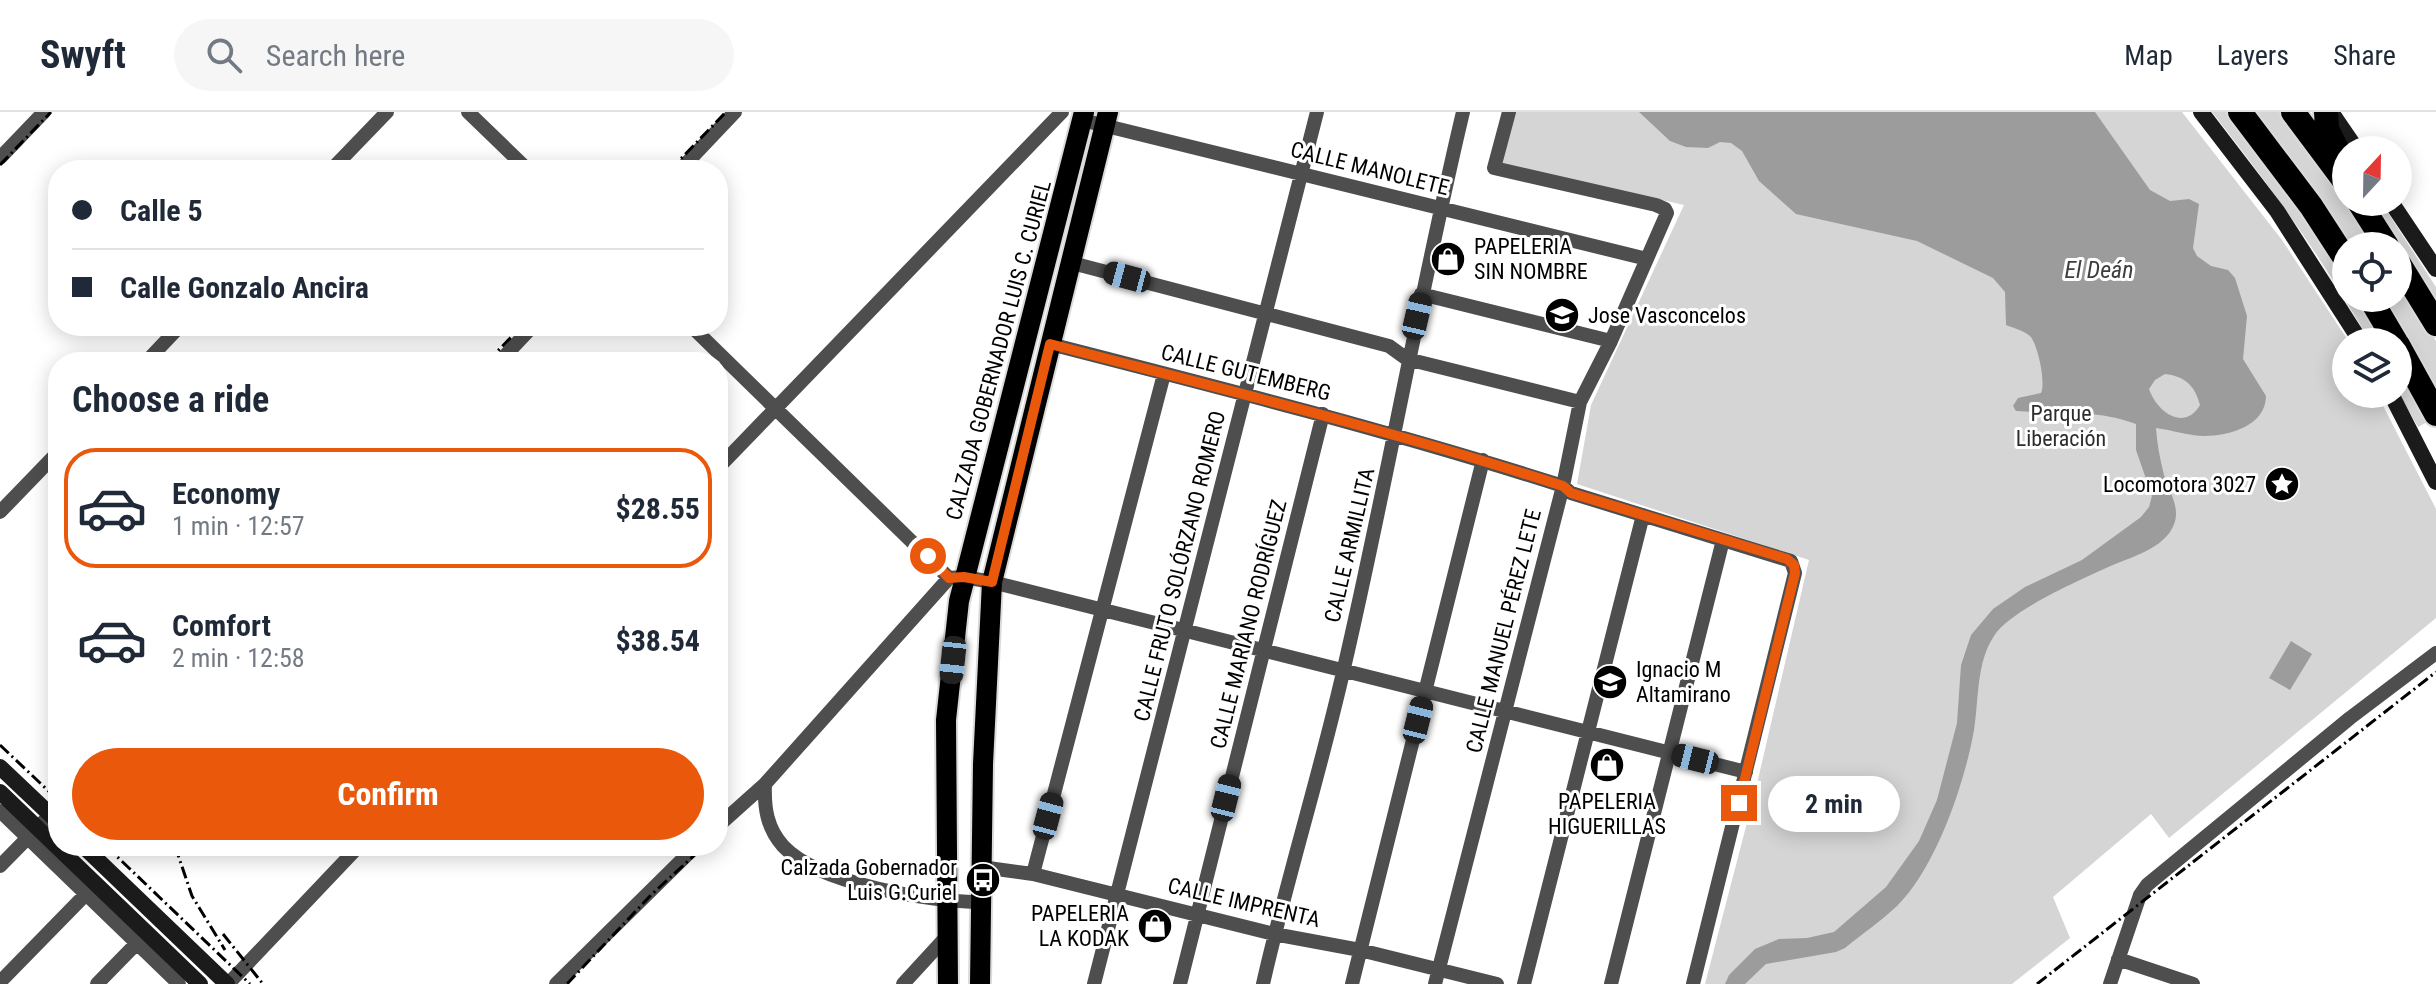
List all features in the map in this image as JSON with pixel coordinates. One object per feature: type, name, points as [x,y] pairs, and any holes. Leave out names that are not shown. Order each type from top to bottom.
[{"type":"highway","points":[[2240,112],[2332,238]]},
{"type":"highway","points":[[2293,112],[2332,164]]},
{"type":"highway","points":[[2329,112],[2327,129],[2332,139]]},
{"type":"highway","points":[[2412,285],[2436,324]]},
{"type":"highway","points":[[2412,371],[2436,414]]},
{"type":"main road","points":[[2201,112],[2277,211],[2352,328]]},
{"type":"main road","points":[[2329,112],[2347,136]]},
{"type":"main road","name":"CALZADA GOBERNADOR LUIS C. CURIEL","points":[[948,984],[946,720],[957,577],[1083,116]]},
{"type":"main road","points":[[980,984],[983,764],[992,582],[1106,119]]},
{"type":"main road","points":[[2400,216],[2436,269]]},
{"type":"main road","points":[[2398,408],[2436,482]]},
{"type":"main road","points":[[0,767],[48,809]]},
{"type":"main road","points":[[0,792],[32,833],[48,847]]},
{"type":"main road","points":[[58,856],[200,984]]},
{"type":"main road","points":[[94,856],[228,984]]},
{"type":"street","points":[[0,158],[44,112]]},
{"type":"street","points":[[341,160],[387,112]]},
{"type":"street","points":[[468,112],[518,160]]},
{"type":"street","points":[[689,160],[735,112]]},
{"type":"street","points":[[728,457],[1062,112]]},
{"type":"street","name":"CALLE FRUTO SOLÓRZANO ROMERO","points":[[1094,984],[1317,112]]},
{"type":"street","name":"CALLE ARMILLITA","points":[[1263,984],[1343,671],[1396,435],[1407,359],[1463,112]]},
{"type":"street","name":"CALLE MANUEL PÉREZ LETE","points":[[1437,977],[1563,486],[1580,402],[1666,217],[1665,209],[1494,168],[1509,112]]},
{"type":"street","name":"CALLE MANOLETE","points":[[1083,116],[1106,119],[1303,174],[1647,259]]},
{"type":"street","points":[[1072,263],[1389,346],[1407,359],[1580,402]]},
{"type":"street","points":[[1421,294],[1611,341]]},
{"type":"street","points":[[155,352],[171,336]]},
{"type":"street","points":[[508,352],[524,336]]},
{"type":"street","points":[[701,336],[718,352]]},
{"type":"street","name":"CALLE GUTEMBERG","points":[[1050,344],[1323,414],[1483,460],[1563,486],[1571,493],[1787,559],[1794,565],[1795,573],[1746,772]]},
{"type":"street","points":[[728,361],[957,577],[992,582],[1746,772],[1693,984]]},
{"type":"street","points":[[1033,874],[1164,374]]},
{"type":"street","name":"CALLE MARIANO RODRÍGUEZ","points":[[1180,984],[1323,414]]},
{"type":"street","points":[[1352,984],[1483,460]]},
{"type":"street","points":[[0,512],[48,462]]},
{"type":"street","points":[[1524,984],[1643,515]]},
{"type":"street","points":[[1611,984],[1723,540]]},
{"type":"street","points":[[728,817],[765,784],[957,577]]},
{"type":"street","points":[[2110,984],[2140,895],[2147,885],[2350,718],[2436,653]]},
{"type":"street","points":[[765,784],[764,806],[769,824],[786,849],[803,860],[860,884],[890,892],[948,902],[981,902]]},
{"type":"street","points":[[0,811],[32,833],[48,851]]},
{"type":"street","points":[[0,866],[48,820]]},
{"type":"street","points":[[52,856],[86,894],[179,984]]},
{"type":"street","points":[[228,984],[350,856]]},
{"type":"street","points":[[556,984],[686,856]]},
{"type":"street","name":"CALLE IMPRENTA","points":[[981,867],[1033,874],[1274,934],[1360,950],[1437,977],[1497,984]]},
{"type":"street","points":[[0,982],[86,894]]},
{"type":"street","points":[[903,984],[948,935]]},
{"type":"street","points":[[97,984],[137,943]]},
{"type":"street","points":[[2118,959],[2193,984]]},
{"type":"green space","name":"Parque Liberación","points":[[1512,112],[2182,112],[2282,240],[2340,328],[2332,328],[2332,408],[2384,408],[2436,509],[2436,618],[2169,838],[2151,814],[2053,897],[2070,938],[2012,984],[1705,984],[1756,788],[1809,560],[1577,484],[1591,405],[1684,205],[1500,163]]},
{"type":"green space","points":[[2212,112],[2227,112],[2291,194],[2332,257],[2332,279],[2296,224]]},
{"type":"green space","points":[[2249,112],[2280,112],[2332,180],[2332,216],[2357,216],[2367,232],[2336,232]]},
{"type":"green space","points":[[2378,216],[2390,216],[2400,232],[2388,232]]},
{"type":"green space","points":[[2412,250],[2436,287],[2436,312],[2412,274]]},
{"type":"green space","points":[[2412,301],[2436,341],[2436,395],[2412,354],[2412,328],[2397,328],[2387,312],[2412,312]]},
{"type":"green space","points":[[2352,312],[2366,312],[2375,328],[2362,328]]},
{"type":"green space","points":[[2412,391],[2429,421],[2418,427],[2407,408],[2412,408]]},
{"type":"water","name":"El Deán","points":[[1639,112],[2095,112],[2150,190],[2170,201],[2189,199],[2199,204],[2193,248],[2197,256],[2211,266],[2228,270],[2235,278],[2247,316],[2243,359],[2266,396],[2260,414],[2253,421],[2225,434],[2193,435],[2156,428],[2163,469],[2176,510],[2170,532],[2144,552],[2084,578],[2031,606],[1994,636],[1981,669],[1970,751],[1956,799],[1924,870],[1897,906],[1845,948],[1766,964],[1745,984],[1725,984],[1729,975],[1755,949],[1779,939],[1807,938],[1834,932],[1886,887],[1919,841],[1937,800],[1957,723],[1961,665],[1971,635],[1993,609],[2025,587],[2082,560],[2141,517],[2149,507],[2152,496],[2136,450],[2136,424],[2091,414],[2016,411],[2013,406],[2018,398],[2041,393],[2043,381],[2036,347],[2030,336],[2006,325],[2005,292],[1993,278],[1917,241],[1796,214],[1759,181],[1742,151],[1731,143],[1720,142],[1708,148],[1686,147],[1670,141]],"holes":[[[2165,374],[2188,383],[2198,398],[2200,405],[2186,417],[2179,418],[2164,411],[2149,389],[2155,380]]]},
{"type":"water","points":[[2291,641],[2312,654],[2290,690],[2269,678]]},
{"type":"railway","points":[[0,165],[51,112]]},
{"type":"railway","points":[[680,160],[726,112]]},
{"type":"railway","points":[[497,352],[512,336]]},
{"type":"railway","points":[[2037,984],[2436,672]]},
{"type":"railway","points":[[0,745],[48,791]]},
{"type":"railway","points":[[116,856],[250,984]]},
{"type":"railway","points":[[178,856],[192,896],[225,950]]},
{"type":"railway","points":[[567,984],[651,895],[693,856]]},
{"type":"railway","points":[[223,934],[263,984]]},
{"type":"place","name":"PAPELERIA SIN NOMBRE","points":[[1448,259]]},
{"type":"place","name":"Jose Vasconcelos","points":[[1562,315]]},
{"type":"place","name":"Locomotora 3027","points":[[2282,484]]},
{"type":"place","name":"Ignacio M Altamirano","points":[[1610,682]]},
{"type":"place","name":"PAPELERIA HIGUERILLAS","points":[[1607,765]]},
{"type":"place","name":"Calzada Gobernador Luis G.Curiel","points":[[983,880]]},
{"type":"place","name":"PAPELERIA LA KODAK","points":[[1155,926]]},
{"type":"route","points":[[928,556],[949,578],[992,582],[1050,344],[1323,414],[1483,460],[1563,486],[1571,493],[1787,559],[1794,565],[1795,573],[1739,803]]}]
